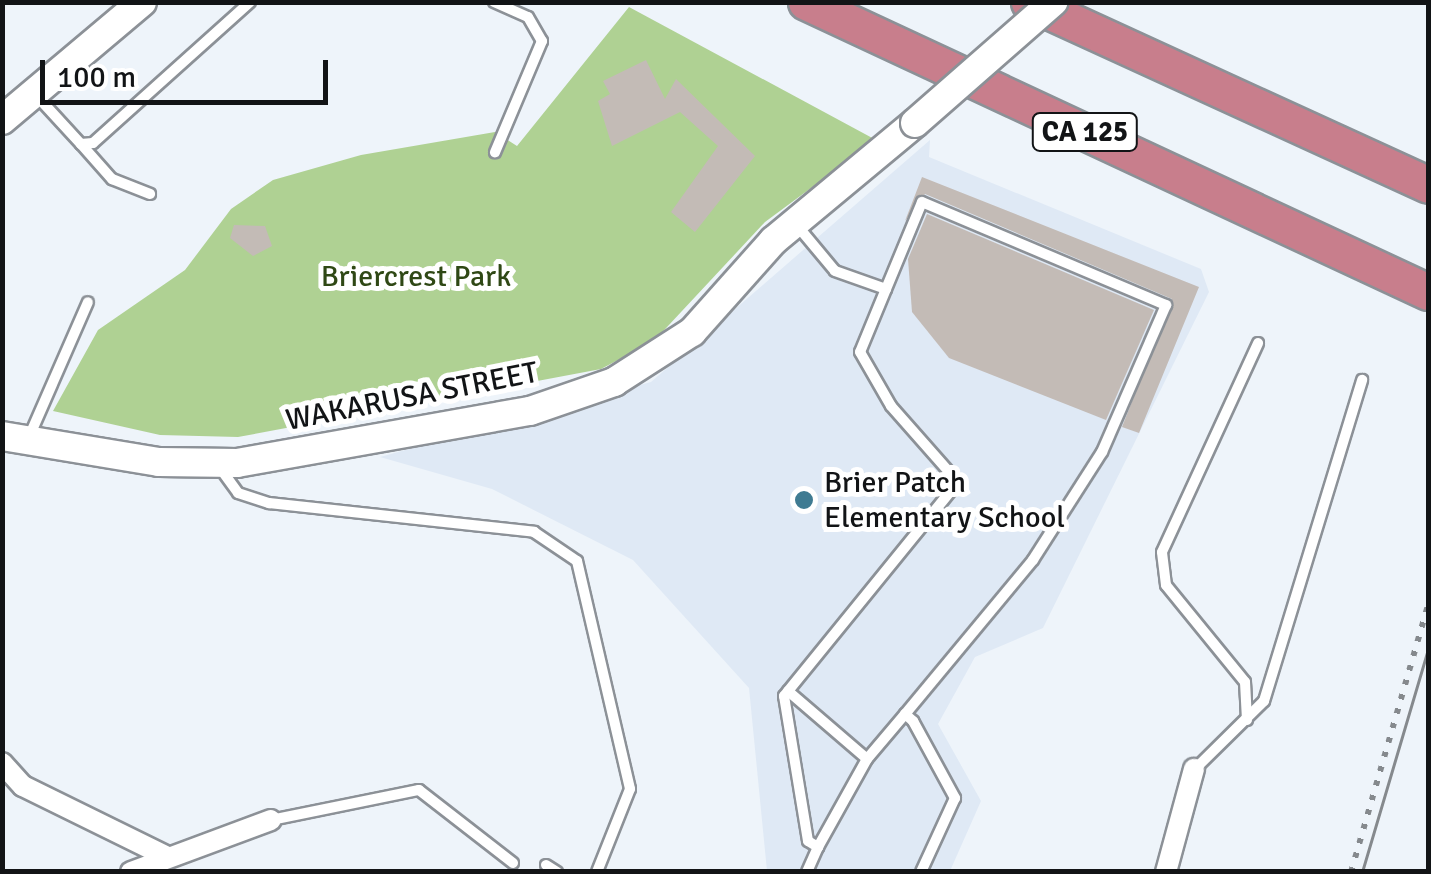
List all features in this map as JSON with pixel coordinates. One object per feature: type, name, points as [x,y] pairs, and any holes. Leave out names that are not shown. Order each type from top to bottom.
[{"type":"highway","points":[[1029,2],[1428,185]]},
{"type":"highway","points":[[1066,2],[1171,66]]},
{"type":"highway","name":"CA 125","points":[[809,5],[1428,292]]},
{"type":"street","points":[[2,120],[142,2]]},
{"type":"street","name":"WAKARUSA STREET","points":[[16,437],[160,462],[216,463],[530,411],[614,382],[692,332],[794,222],[1053,2]]},
{"type":"street","points":[[2,763],[24,786],[167,858]]},
{"type":"street","points":[[1166,872],[1194,769]]},
{"type":"street","points":[[131,872],[271,820]]},
{"type":"lane","points":[[81,144],[113,133],[250,2]]},
{"type":"lane","points":[[494,2],[528,17],[542,41],[496,152]]},
{"type":"lane","points":[[34,94],[112,179],[150,194]]},
{"type":"lane","points":[[807,872],[867,759],[1033,560],[1102,452],[1166,305],[922,202],[860,352],[891,406],[958,482],[788,691],[808,841],[818,847]]},
{"type":"lane","points":[[794,222],[835,270],[886,289]]},
{"type":"lane","points":[[16,437],[88,302]]},
{"type":"lane","points":[[1247,720],[1245,682],[1166,584],[1162,552],[1258,342]]},
{"type":"lane","points":[[1194,769],[1264,701],[1362,380]]},
{"type":"lane","points":[[216,463],[238,493],[270,503],[534,532],[577,562],[630,789],[597,872]]},
{"type":"lane","points":[[788,691],[867,759]]},
{"type":"lane","points":[[905,714],[954,798],[921,872]]},
{"type":"lane","points":[[271,820],[419,790],[513,863]]},
{"type":"lane","points":[[546,866],[558,872]]},
{"type":"shaded area","name":"Brier Patch Elementary School","points":[[930,140],[929,157],[1201,269],[1209,292],[1043,628],[975,657],[938,724],[981,801],[950,871],[767,871],[749,688],[633,560],[492,489],[380,457],[651,382]]},
{"type":"green space","name":"Briercrest Park","points":[[629,7],[876,140],[765,222],[654,341],[601,369],[238,437],[160,435],[53,411],[98,330],[185,270],[231,209],[273,180],[361,155],[495,132],[517,146]]},
{"type":"building","points":[[646,60],[665,99],[676,79],[755,156],[695,232],[671,212],[718,146],[680,112],[612,146],[598,101],[610,94],[603,81]]},
{"type":"building","points":[[922,177],[1199,287],[1139,433],[1122,427],[1172,299],[925,194],[905,221]]},
{"type":"building","points":[[927,214],[1154,310],[1106,420],[949,358],[912,312],[908,259]]},
{"type":"building","points":[[234,225],[265,226],[272,246],[253,256],[230,238]]},
{"type":"tram line","points":[[1362,872],[1428,649]]},
{"type":"railway","points":[[1351,872],[1428,605]]},
{"type":"place","name":"Brier Patch Elementary School","points":[[804,500]]}]
